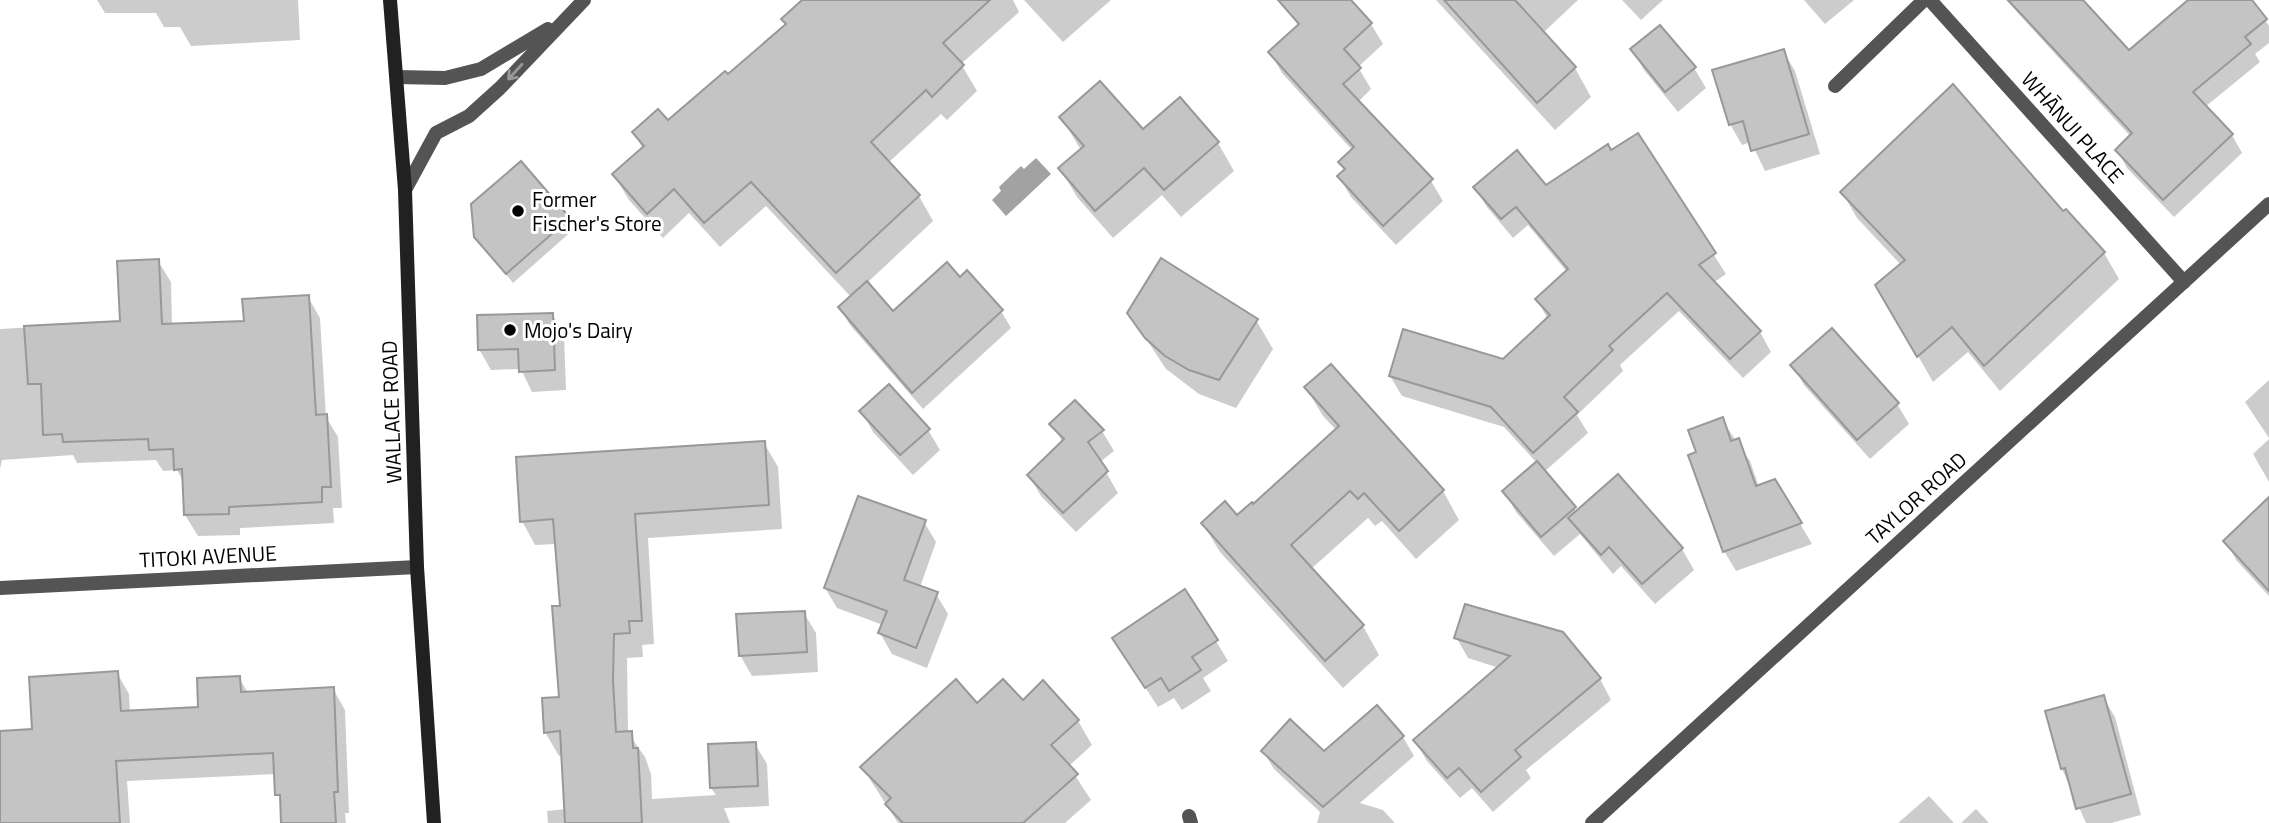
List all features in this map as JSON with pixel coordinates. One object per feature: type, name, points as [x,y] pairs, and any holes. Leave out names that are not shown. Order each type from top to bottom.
[{"type":"street","name":"WALLACE ROAD","points":[[390,0],[405,190],[417,567],[434,823]]},
{"type":"street","points":[[405,190],[436,133],[468,116],[500,88],[561,21],[584,0]]},
{"type":"street","points":[[1835,86],[1923,0]]},
{"type":"street","name":"WHĀNUI PLACE","points":[[1930,0],[2184,282]]},
{"type":"street","points":[[397,77],[445,78],[481,69],[561,21]]},
{"type":"street","name":"TAYLOR ROAD","points":[[1592,823],[2269,204]]},
{"type":"street","name":"TITOKI AVENUE","points":[[0,588],[417,567]]},
{"type":"shaded area","points":[[1036,158],[1051,174],[1006,216],[992,200],[1001,191],[999,187],[1021,166],[1024,169]]},
{"type":"building","points":[[802,0],[990,0],[943,43],[964,65],[932,97],[926,90],[871,142],[920,195],[836,273],[751,182],[704,223],[674,189],[647,214],[612,174],[644,146],[632,132],[658,109],[668,120],[725,71],[728,74],[786,24],[781,19]]},
{"type":"building","points":[[1278,0],[1351,0],[1372,23],[1344,49],[1361,68],[1343,84],[1433,179],[1383,226],[1337,176],[1345,169],[1338,162],[1354,147],[1268,52],[1299,24]]},
{"type":"building","points":[[1444,0],[1515,0],[1576,67],[1537,103]]},
{"type":"building","points":[[2008,0],[2083,0],[2129,50],[2188,0],[2252,0],[2267,19],[2245,37],[2251,44],[2193,92],[2233,134],[2163,200],[2115,150],[2132,133]]},
{"type":"building","points":[[1660,25],[1696,67],[1665,92],[1630,49]]},
{"type":"building","points":[[1784,49],[1809,134],[1751,151],[1743,121],[1729,125],[1712,70]]},
{"type":"building","points":[[1100,81],[1143,129],[1180,97],[1219,142],[1164,190],[1144,168],[1095,211],[1058,168],[1084,146],[1059,117]]},
{"type":"building","points":[[1953,84],[2063,211],[2066,209],[2105,252],[1984,366],[1952,327],[1917,357],[1875,285],[1905,260],[1840,192]]},
{"type":"building","points":[[1638,133],[1716,253],[1699,265],[1761,331],[1730,359],[1667,293],[1609,346],[1613,350],[1564,397],[1578,412],[1533,453],[1491,407],[1389,376],[1403,329],[1503,359],[1550,315],[1535,299],[1568,269],[1516,207],[1501,219],[1473,187],[1517,150],[1546,185],[1608,144],[1611,150]]},
{"type":"building","name":"Former Fischer's Store","points":[[521,161],[570,218],[506,274],[474,237],[471,204]]},
{"type":"building","points":[[1161,258],[1258,319],[1219,380],[1189,370],[1165,356],[1145,338],[1127,313]]},
{"type":"building","points":[[159,259],[162,324],[244,321],[242,299],[309,295],[316,415],[327,414],[331,487],[322,487],[322,502],[229,507],[229,514],[184,515],[182,469],[174,470],[173,449],[149,450],[148,439],[63,442],[62,434],[43,435],[41,384],[28,384],[24,326],[120,321],[117,261]]},
{"type":"building","points":[[947,262],[960,277],[967,270],[1003,310],[912,393],[838,307],[867,281],[893,311]]},
{"type":"building","points":[[553,313],[555,370],[519,372],[518,349],[478,350],[477,315]]},
{"type":"building","points":[[1832,328],[1899,403],[1857,440],[1790,365]]},
{"type":"building","points":[[1331,364],[1444,490],[1399,531],[1364,493],[1358,499],[1350,491],[1291,545],[1364,625],[1325,661],[1201,523],[1225,501],[1237,515],[1252,502],[1253,504],[1339,426],[1304,387]]},
{"type":"building","points":[[889,384],[930,429],[900,455],[859,411]]},
{"type":"building","points":[[1075,400],[1104,430],[1088,442],[1108,471],[1063,513],[1027,475],[1064,439],[1049,424]]},
{"type":"building","points":[[1723,417],[1731,441],[1739,438],[1756,486],[1775,479],[1802,523],[1723,552],[1688,455],[1696,452],[1688,430]]},
{"type":"building","points":[[765,441],[769,505],[635,514],[642,621],[629,621],[630,633],[614,634],[613,680],[616,732],[632,731],[633,748],[638,748],[642,823],[565,823],[560,731],[544,733],[542,698],[559,697],[552,606],[560,606],[553,519],[520,522],[516,457]]},
{"type":"building","points":[[1537,461],[1576,507],[1541,537],[1502,491]]},
{"type":"building","points":[[1618,474],[1683,548],[1642,584],[1609,547],[1601,555],[1568,518]]},
{"type":"building","points":[[858,496],[926,520],[904,580],[938,592],[916,648],[878,633],[887,611],[824,588]]},
{"type":"building","points":[[2269,497],[2269,591],[2223,541]]},
{"type":"building","points":[[1185,589],[1218,640],[1192,657],[1201,670],[1169,691],[1161,678],[1145,688],[1112,638]]},
{"type":"building","points":[[1465,604],[1563,632],[1601,678],[1515,750],[1521,757],[1481,792],[1459,768],[1447,778],[1413,740],[1510,656],[1454,638]]},
{"type":"building","points":[[805,611],[807,652],[739,656],[736,614]]},
{"type":"building","points":[[118,671],[121,711],[198,707],[197,678],[240,676],[241,692],[334,687],[338,792],[334,792],[336,823],[281,823],[280,795],[275,795],[273,753],[116,761],[120,823],[0,823],[0,731],[32,729],[29,677]]},
{"type":"building","points":[[956,679],[977,703],[1003,679],[1023,700],[1043,680],[1079,720],[1051,745],[1078,774],[1023,823],[903,823],[885,804],[891,798],[860,767]]},
{"type":"building","points":[[2104,695],[2131,794],[2076,809],[2065,768],[2061,769],[2045,711]]},
{"type":"building","points":[[1377,705],[1404,736],[1323,807],[1261,751],[1290,719],[1324,751]]},
{"type":"building","points":[[756,742],[758,786],[710,788],[708,744]]},
{"type":"place","name":"Former Fischer's Store","points":[[518,211]]},
{"type":"place","name":"Mojo's Dairy","points":[[510,330]]}]
